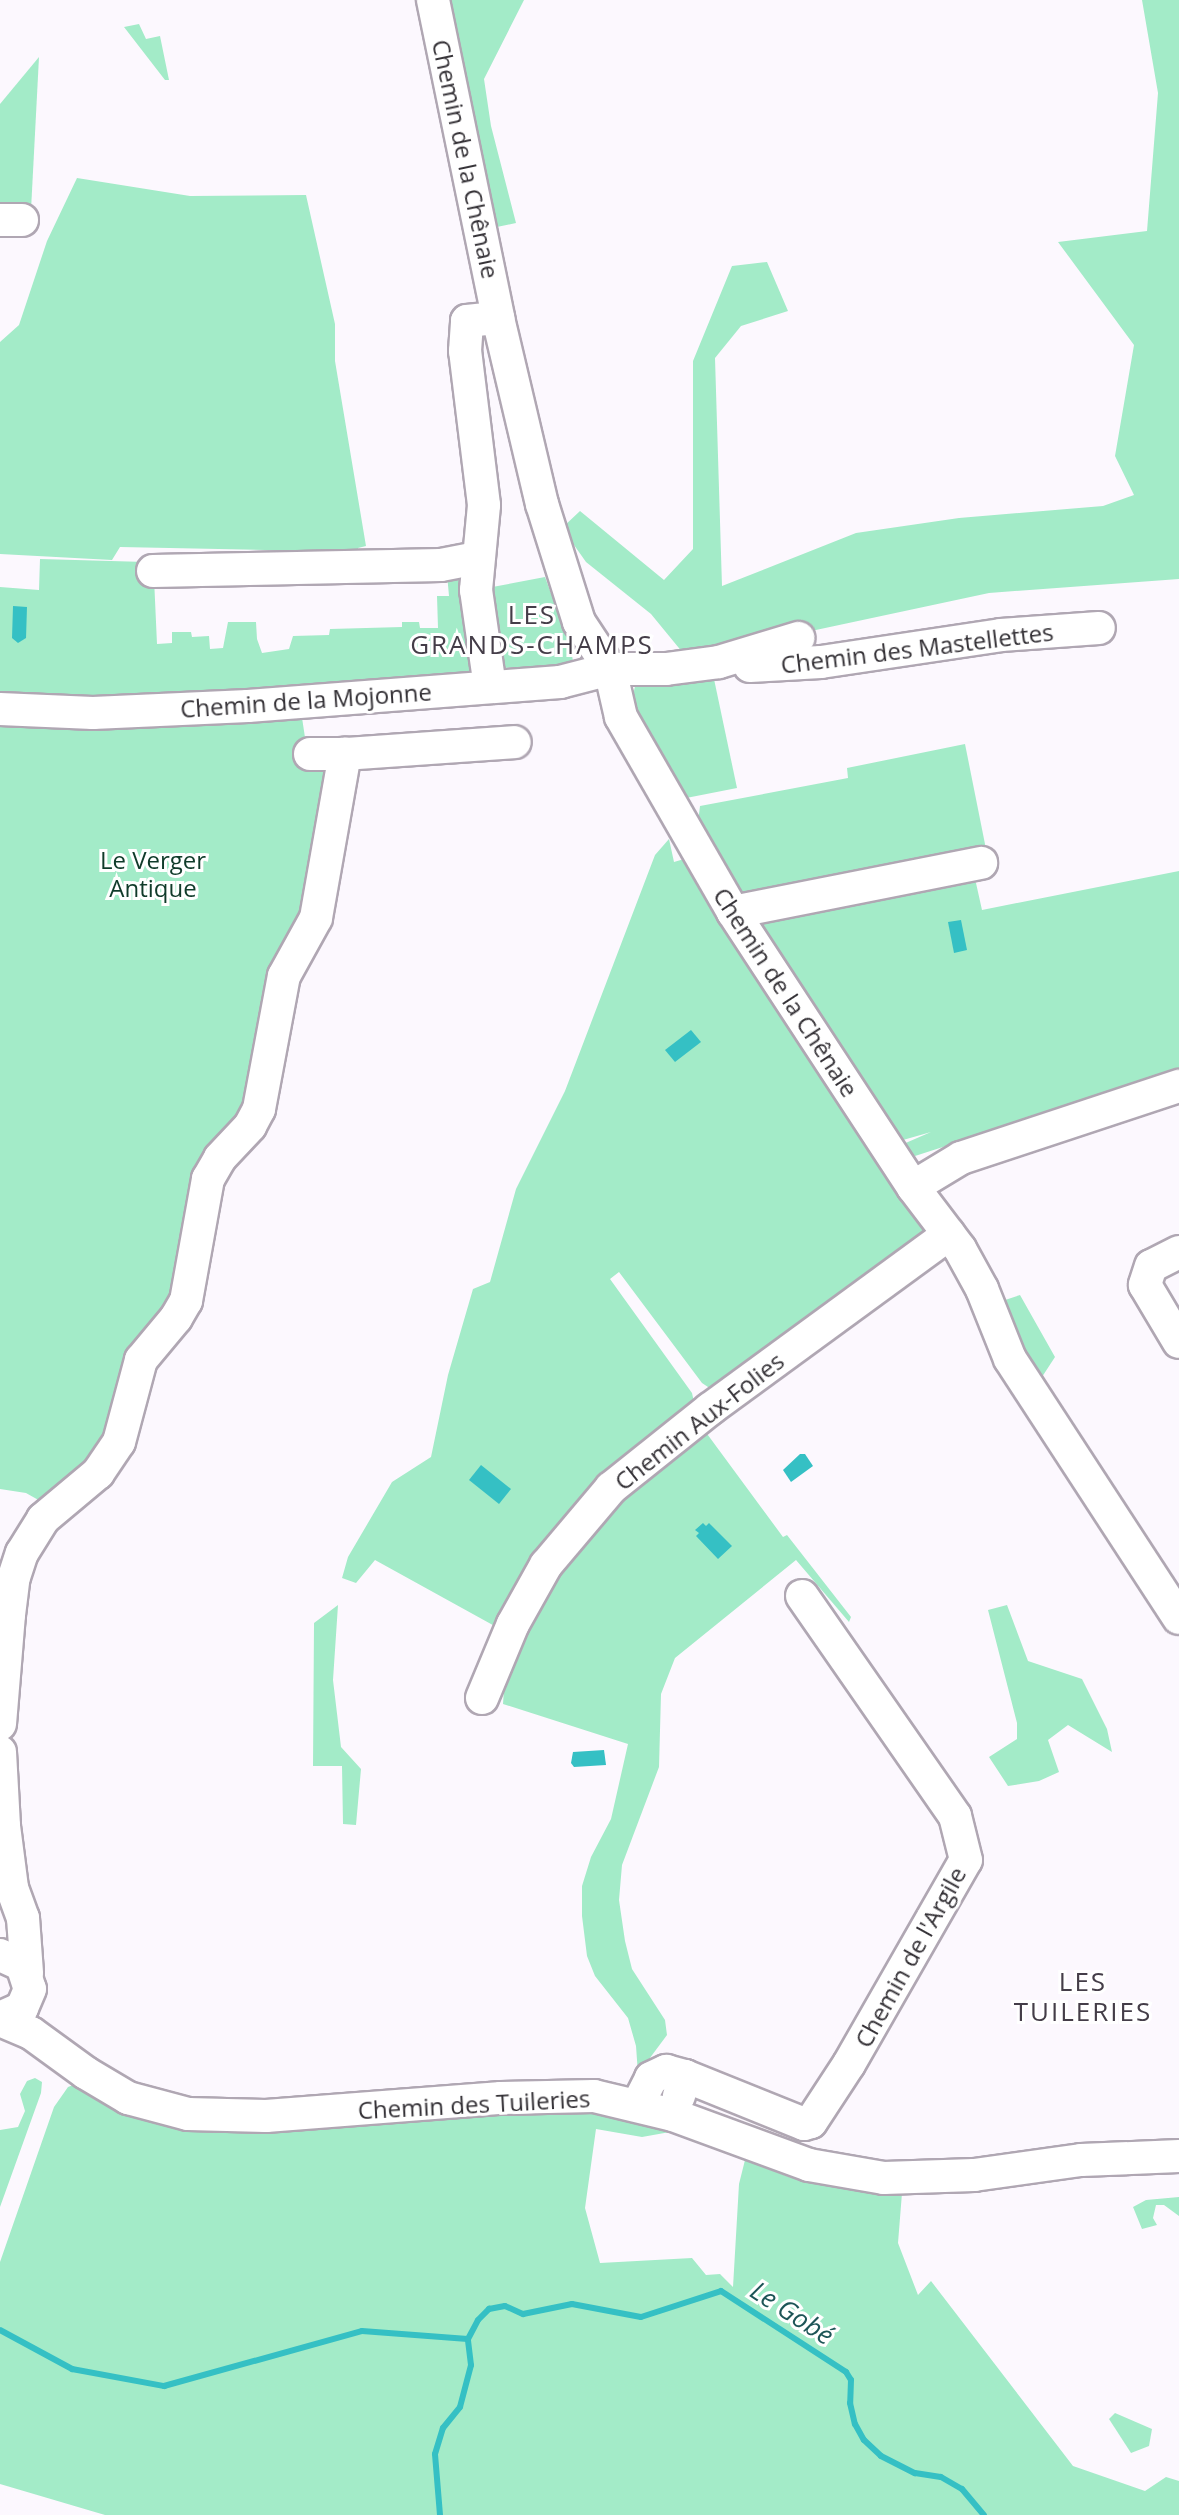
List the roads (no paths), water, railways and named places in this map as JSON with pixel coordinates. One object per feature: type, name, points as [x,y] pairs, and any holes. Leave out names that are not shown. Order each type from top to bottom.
[{"type":"street","name":"Chemin de la Chênaie","points":[[433,0],[498,318],[548,528],[579,622],[610,669],[621,717],[733,912],[913,1187],[949,1234],[982,1289],[1010,1359],[1169,1578],[1179,1618]]},
{"type":"street","points":[[490,687],[476,590],[484,505],[465,351],[467,321],[498,318]]},
{"type":"street","points":[[153,571],[441,565],[478,558]]},
{"type":"street","name":"Chemin des Mastellettes","points":[[741,655],[748,666],[821,662],[1001,635],[1099,628]]},
{"type":"street","name":"Chemin des Mastellettes","points":[[610,669],[666,669],[741,655],[798,638]]},
{"type":"street","name":"Chemin de la Mojonne","points":[[0,709],[93,713],[186,709],[560,682],[610,669]]},
{"type":"street","points":[[310,754],[515,742]]},
{"type":"street","points":[[0,1724],[14,1577],[22,1553],[43,1519],[98,1473],[119,1442],[141,1360],[176,1318],[190,1290],[208,1179],[220,1158],[250,1126],[259,1109],[284,976],[316,918],[345,754]]},
{"type":"street","points":[[733,912],[981,863]]},
{"type":"street","points":[[913,1187],[961,1158],[1179,1086]]},
{"type":"street","name":"Chemin Aux-Folies","points":[[482,1698],[513,1624],[546,1565],[611,1488],[710,1409],[949,1234]]},
{"type":"street","points":[[1179,1252],[1151,1266],[1145,1285],[1179,1342]]},
{"type":"street","name":"Chemin de l'Argile","points":[[685,2076],[804,2124],[811,2122],[849,2064],[966,1860],[955,1816],[802,1596]]},
{"type":"street","points":[[0,1752],[12,1888],[23,1918],[28,1981],[22,2008],[0,2019]]},
{"type":"street","points":[[0,1947],[12,1888]]},
{"type":"street","points":[[0,1955],[15,1959],[28,1981]]},
{"type":"street","name":"Chemin des Tuileries","points":[[28,1981],[60,2051]]},
{"type":"street","name":"Chemin des Tuileries","points":[[0,2019],[60,2051],[86,2073],[128,2098],[188,2114],[281,2115],[561,2095],[594,2096],[638,2104],[673,2115],[782,2158],[833,2171],[884,2178],[974,2175],[1081,2160],[1179,2156]]},
{"type":"street","points":[[638,2104],[651,2078],[666,2071],[685,2076],[673,2115]]},
{"type":"water","points":[[13,606],[27,607],[26,638],[18,643],[12,638]]},
{"type":"water","points":[[961,920],[967,950],[954,953],[948,922]]},
{"type":"water","points":[[691,1030],[701,1042],[675,1062],[665,1050]]},
{"type":"water","points":[[800,1454],[805,1454],[813,1466],[791,1482],[783,1470]]},
{"type":"water","points":[[481,1465],[511,1489],[499,1504],[469,1480]]},
{"type":"water","points":[[703,1523],[706,1526],[709,1523],[732,1546],[718,1559],[696,1536],[699,1533],[695,1530]]},
{"type":"water","points":[[604,1750],[606,1765],[574,1767],[571,1763],[573,1752]]},
{"type":"waterway","name":"Le Gobé","points":[[440,2515],[435,2454],[443,2428],[460,2407],[471,2365],[468,2339],[478,2320],[489,2309],[505,2306],[523,2314],[572,2304],[641,2317],[721,2291],[846,2372],[851,2380],[850,2403],[855,2424],[864,2440],[881,2456],[915,2473],[941,2477],[962,2489],[984,2515]]},
{"type":"waterway","points":[[0,2330],[72,2369],[164,2386],[362,2331],[468,2339]]},
{"type":"district","name":"LES GRANDS-CHAMPS","points":[[532,630]]},
{"type":"district","name":"LES TUILERIES","points":[[1083,1997]]},
{"type":"park label","name":"Le Verger Antique","points":[[153,874]]}]
